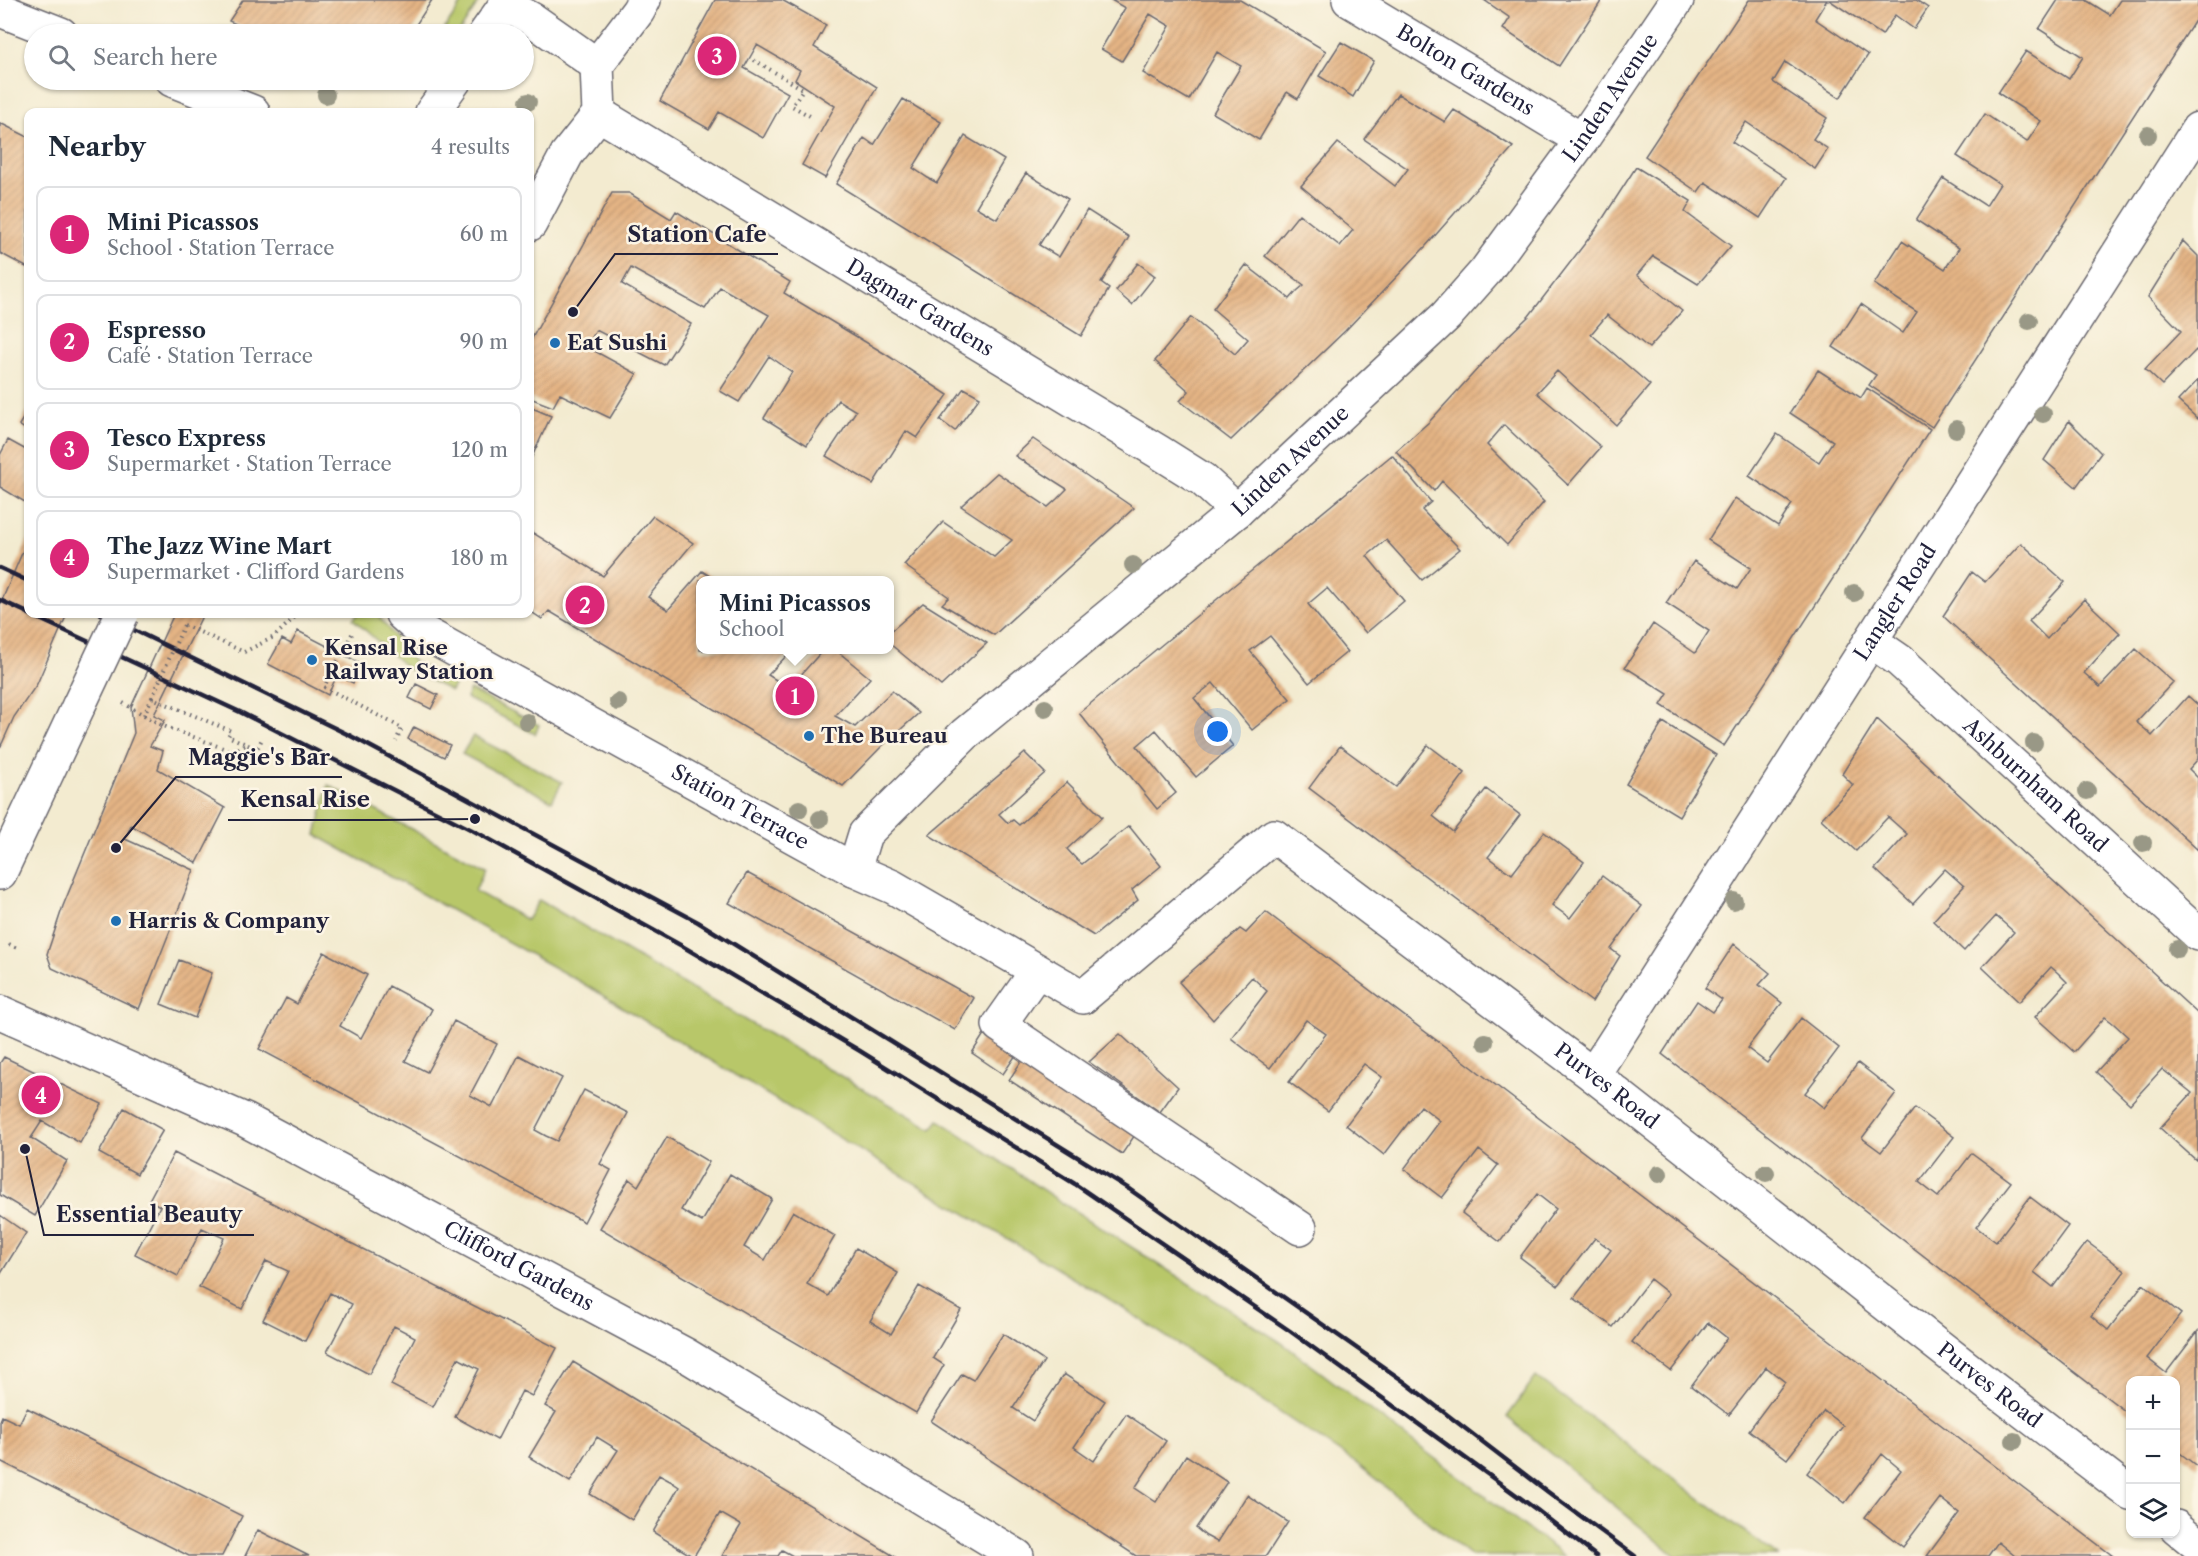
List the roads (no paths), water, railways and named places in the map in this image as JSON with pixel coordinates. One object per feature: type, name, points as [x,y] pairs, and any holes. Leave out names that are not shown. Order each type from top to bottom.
[{"type":"street","points":[[534,216],[567,154],[598,114],[597,65],[644,0]]},
{"type":"street","name":"Bolton Gardens","points":[[1349,0],[1582,140]]},
{"type":"street","name":"Linden Avenue","points":[[854,870],[865,834],[965,734],[1237,511],[1446,316],[1485,272],[1582,140],[1677,0]]},
{"type":"street","points":[[492,24],[507,2],[597,65]]},
{"type":"street","points":[[0,10],[36,24]]},
{"type":"street","points":[[197,90],[243,108]]},
{"type":"street","points":[[435,108],[447,90]]},
{"type":"street","name":"Dagmar Gardens","points":[[598,114],[1167,457],[1202,479],[1237,511]]},
{"type":"street","name":"Langler Road","points":[[1593,1075],[1871,641],[2189,164],[2198,129]]},
{"type":"street","points":[[0,873],[120,618]]},
{"type":"street","name":"Station Terrace","points":[[406,618],[421,631],[854,870],[893,887],[1083,997]]},
{"type":"street","name":"Ashburnham Road","points":[[1871,641],[1900,661],[2198,934]]},
{"type":"street","name":"Purves Road","points":[[1083,997],[1274,837],[1593,1075],[1971,1372],[2126,1490]]},
{"type":"street","points":[[1037,971],[999,1025],[1300,1228]]},
{"type":"street","name":"Clifford Gardens","points":[[0,1012],[245,1120],[686,1355],[1017,1556]]},
{"type":"street","points":[[2180,1531],[2198,1545]]},
{"type":"railway","points":[[0,568],[24,579]]},
{"type":"railway","points":[[0,600],[24,611]]},
{"type":"railway","points":[[38,618],[240,712],[476,832],[682,946],[860,1051],[1075,1184],[1290,1331],[1537,1510],[1596,1556]]},
{"type":"railway","points":[[109,618],[349,735],[698,922],[1129,1189],[1402,1380],[1635,1556]]},
{"type":"place","name":"Tesco Express","points":[[717,56]]},
{"type":"place","name":"Station Cafe","points":[[573,312]]},
{"type":"place","name":"Eat Sushi","points":[[555,343]]},
{"type":"place","name":"Espresso","points":[[585,605]]},
{"type":"place","name":"Kensal Rise Railway Station","points":[[312,660]]},
{"type":"place","name":"Mini Picassos","points":[[795,696]]},
{"type":"place","name":"The Bureau","points":[[809,736]]},
{"type":"place","name":"Kensal Rise","points":[[475,819]]},
{"type":"place","name":"Maggie's Bar","points":[[116,848]]},
{"type":"place","name":"Harris & Company","points":[[116,921]]},
{"type":"place","name":"The Jazz Wine Mart","points":[[41,1095]]},
{"type":"place","name":"Essential Beauty","points":[[25,1149]]}]
